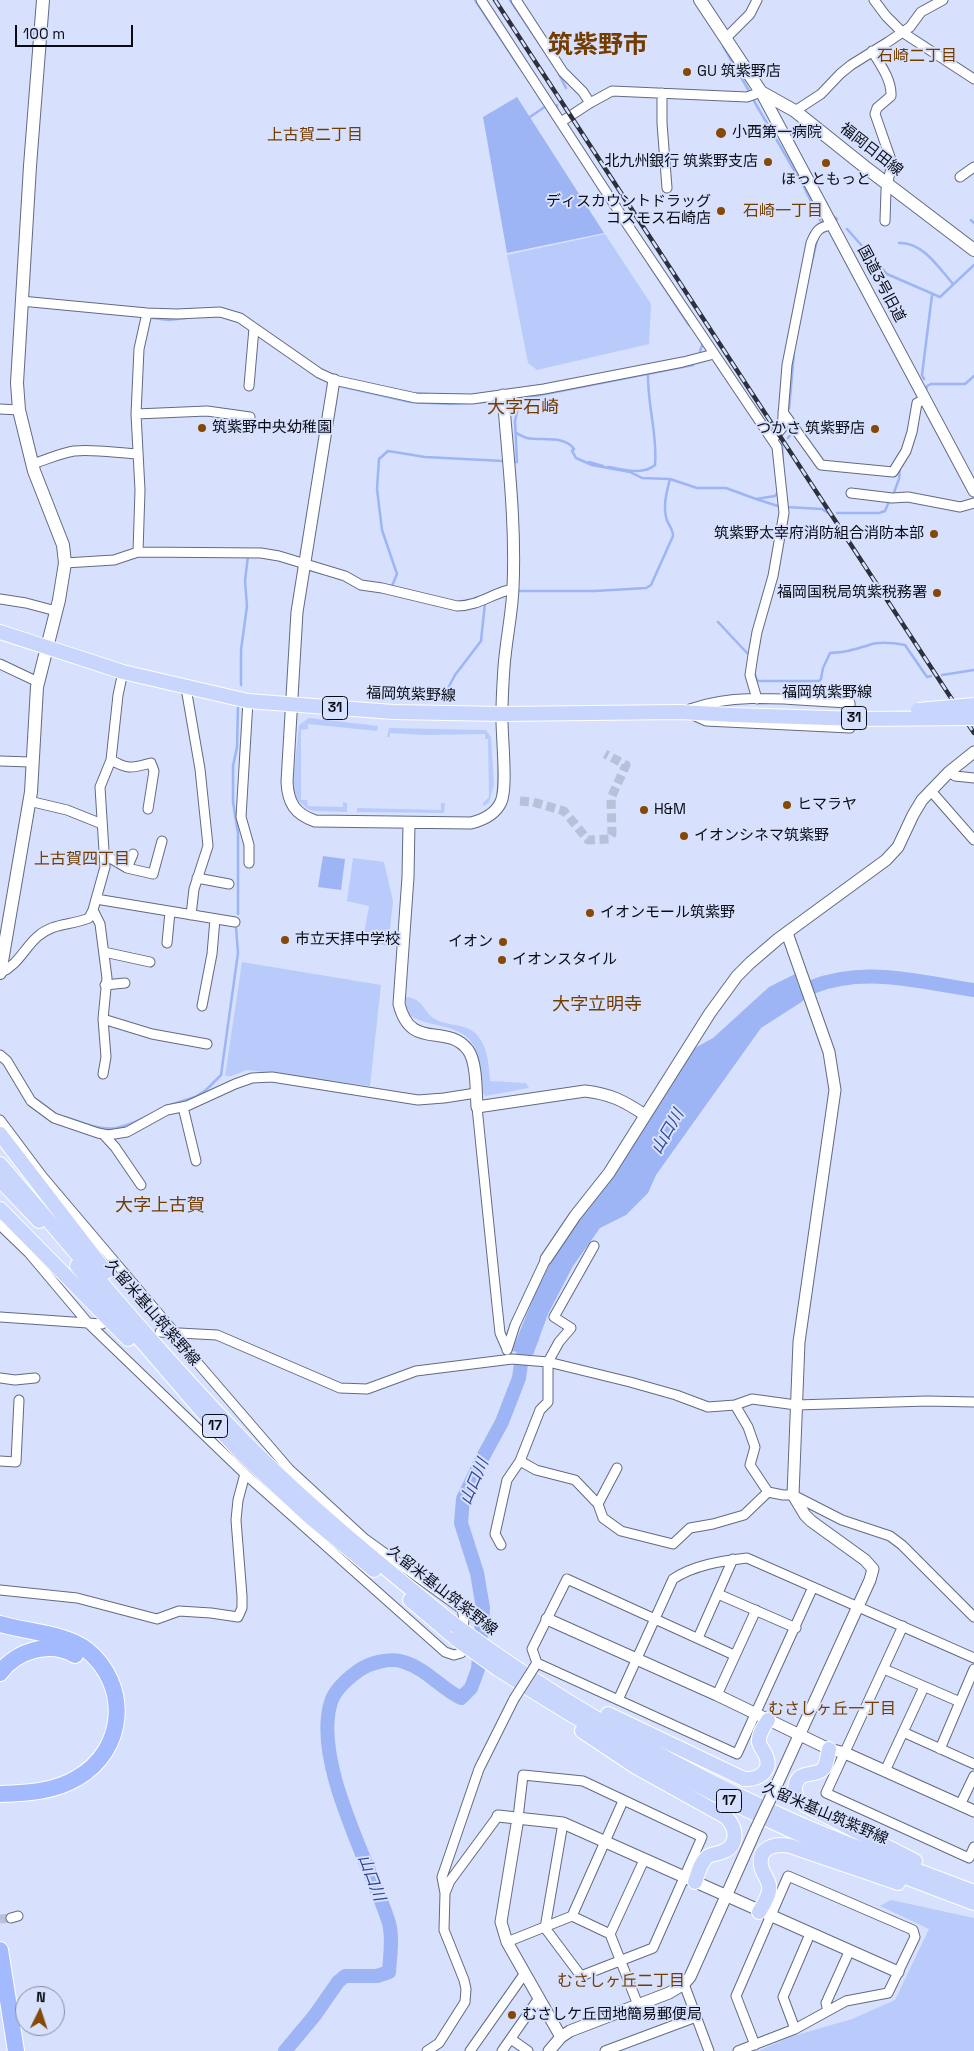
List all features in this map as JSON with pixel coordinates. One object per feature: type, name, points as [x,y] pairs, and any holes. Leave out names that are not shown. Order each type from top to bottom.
[{"type":"highway","points":[[0,1624],[48,1635],[85,1649],[97,1660],[112,1682],[117,1709],[109,1746],[100,1760],[90,1770],[78,1778],[51,1789],[0,1794]]},
{"type":"highway","points":[[0,1673],[14,1660],[33,1650],[57,1649],[70,1652],[93,1669],[99,1679],[104,1690],[108,1718],[98,1745],[78,1767],[46,1780],[0,1786]]},
{"type":"highway","points":[[0,1950],[16,2051]]},
{"type":"main road","points":[[0,973],[29,801],[38,682],[56,612],[65,563],[63,545],[32,464],[19,410],[17,376],[30,166],[43,0]]},
{"type":"main road","name":"福岡日田線","points":[[700,0],[761,92],[795,111],[974,250]]},
{"type":"main road","name":"福岡筑紫野線","points":[[0,632],[123,672],[248,701],[393,712],[502,714],[974,710]]},
{"type":"main road","points":[[918,710],[974,705]]},
{"type":"main road","name":"福岡筑紫野線","points":[[734,712],[860,718],[952,718],[974,720]]},
{"type":"main road","points":[[0,1134],[108,1275],[141,1314],[163,1351]]},
{"type":"main road","name":"久留米基山筑紫野線","points":[[2,1174],[205,1399],[252,1448],[319,1511],[456,1632]]},
{"type":"main road","name":"久留米基山筑紫野線","points":[[2,1174],[48,1232],[200,1409],[242,1454],[311,1518],[456,1632],[541,1690],[648,1748],[767,1808],[963,1892],[974,1903]]},
{"type":"main road","points":[[0,1209],[139,1351],[170,1386],[200,1409]]},
{"type":"main road","points":[[541,1690],[578,1699],[655,1738],[744,1779],[758,1778],[768,1765],[767,1758],[759,1741],[762,1716]]},
{"type":"main road","points":[[541,1690],[551,1710],[636,1767],[726,1817],[732,1823],[735,1835],[732,1845],[724,1852],[710,1855],[705,1859],[689,1880]]},
{"type":"main road","points":[[829,1749],[824,1767],[802,1776],[796,1783],[795,1792],[799,1800],[805,1806],[930,1868],[963,1892]]},
{"type":"main road","points":[[765,1914],[769,1892],[767,1876],[761,1866],[762,1855],[776,1844],[790,1846],[866,1873],[928,1892],[963,1892]]},
{"type":"street","points":[[481,0],[714,354],[777,446],[784,512],[773,576],[753,655],[750,675],[757,699]]},
{"type":"street","points":[[516,0],[563,72],[583,92],[590,103]]},
{"type":"street","points":[[726,38],[750,14],[757,0]]},
{"type":"street","points":[[874,0],[886,16],[902,32],[974,79]]},
{"type":"street","points":[[795,111],[821,94],[840,74],[910,27],[922,12],[943,0]]},
{"type":"street","points":[[872,51],[892,92],[891,96],[877,108],[875,114],[890,157],[891,168],[885,221]]},
{"type":"street","points":[[561,122],[590,103],[612,92],[747,97],[761,92]]},
{"type":"street","name":"国道3号旧道","points":[[761,92],[974,491]]},
{"type":"street","points":[[662,94],[662,123],[667,188]]},
{"type":"street","points":[[960,177],[974,167]]},
{"type":"street","points":[[773,439],[782,428],[786,365],[811,243],[816,231],[824,226],[833,225]]},
{"type":"street","points":[[21,301],[147,313],[220,312],[240,318],[319,373],[334,380],[416,398],[472,399],[544,389],[683,362],[714,354]]},
{"type":"street","points":[[138,552],[140,490],[136,414],[138,349],[147,313]]},
{"type":"street","points":[[249,386],[254,328]]},
{"type":"street","points":[[334,380],[297,612],[287,794],[290,803],[298,813],[315,821],[471,823],[484,819],[494,812],[501,803],[503,793],[502,714],[504,666],[513,589],[512,498],[503,395]]},
{"type":"street","points":[[783,412],[821,465],[893,472],[906,451],[917,403],[925,399]]},
{"type":"street","points":[[0,410],[19,410]]},
{"type":"street","points":[[136,414],[207,411],[250,417]]},
{"type":"street","points":[[32,464],[73,452],[98,450],[137,454]]},
{"type":"street","points":[[851,493],[892,498],[908,497],[960,507],[974,503]]},
{"type":"street","points":[[65,563],[114,560],[138,552],[261,554],[279,556],[345,576],[361,585],[382,588],[457,606],[469,606],[502,591],[513,589]]},
{"type":"street","points":[[0,599],[26,603],[56,612]]},
{"type":"street","points":[[0,664],[38,682]]},
{"type":"street","points":[[0,973],[11,968],[38,937],[56,925],[79,922],[89,918],[93,910],[105,867],[100,787],[111,760],[118,695],[123,672]]},
{"type":"street","points":[[186,688],[200,769],[208,846],[197,878],[191,915]]},
{"type":"street","points":[[757,699],[850,703],[850,728],[706,721],[687,712],[710,702],[757,699]]},
{"type":"street","points":[[248,701],[241,818],[249,845],[249,863]]},
{"type":"street","points":[[507,1349],[515,1325],[546,1260],[575,1216],[609,1172],[710,1013],[737,976],[787,933],[886,860],[898,847],[922,800],[949,772],[974,752]]},
{"type":"street","points":[[111,760],[126,768],[151,763],[154,771],[148,809]]},
{"type":"street","points":[[0,761],[31,762]]},
{"type":"street","points":[[949,772],[955,776],[974,778]]},
{"type":"street","points":[[931,791],[974,840]]},
{"type":"street","points":[[29,801],[68,810],[102,824]]},
{"type":"street","points":[[409,822],[408,877],[400,1010],[402,1017],[410,1027],[421,1033],[449,1038],[460,1043],[468,1050],[473,1060],[500,1333],[507,1349],[508,1360]]},
{"type":"street","points":[[105,855],[127,868],[153,874],[162,841]]},
{"type":"street","points":[[127,868],[133,854]]},
{"type":"street","points":[[197,878],[229,884]]},
{"type":"street","points":[[96,899],[235,922]]},
{"type":"street","points":[[93,910],[100,924],[106,984],[103,1019],[106,1057],[103,1074]]},
{"type":"street","points":[[167,944],[170,912]]},
{"type":"street","points":[[202,1006],[212,954],[215,919]]},
{"type":"street","points":[[549,2051],[570,2031],[669,1993],[684,1984],[690,1977],[873,1574],[870,1564],[811,1521],[805,1515],[793,1495],[799,1342],[835,1090],[829,1052],[787,933]]},
{"type":"street","points":[[104,952],[150,962]]},
{"type":"street","points":[[106,984],[125,983]]},
{"type":"street","points":[[103,1019],[152,1034],[207,1044]]},
{"type":"street","points":[[0,1055],[7,1061],[31,1101],[54,1118],[103,1134],[127,1132],[167,1110],[182,1106],[252,1078],[272,1077],[418,1100],[476,1093]]},
{"type":"street","points":[[477,1108],[585,1091],[603,1093],[619,1098],[645,1115]]},
{"type":"street","points":[[182,1106],[196,1162]]},
{"type":"street","points":[[0,1120],[42,1176],[176,1333],[177,1339],[287,1471],[365,1539],[462,1609],[464,1619],[461,1653],[454,1655],[445,1652],[268,1491],[245,1474],[88,1323],[29,1253],[1,1227]]},
{"type":"street","points":[[103,1134],[115,1147],[141,1185]]},
{"type":"street","points":[[502,1545],[495,1534],[507,1480],[520,1461],[540,1410],[548,1402],[548,1362],[559,1342],[571,1328],[554,1317],[594,1246]]},
{"type":"street","points":[[0,1317],[102,1324]]},
{"type":"street","points":[[160,1332],[217,1334],[340,1388],[367,1388],[416,1371],[508,1360],[548,1362],[639,1384],[708,1407],[736,1405],[752,1399],[796,1405],[927,1401],[974,1402]]},
{"type":"street","points":[[0,1378],[15,1380],[35,1378]]},
{"type":"street","points":[[0,1461],[16,1462],[18,1400]]},
{"type":"street","points":[[736,1405],[748,1427],[755,1447],[750,1465],[768,1492],[793,1495],[842,1520],[890,1536],[902,1544],[974,1617]]},
{"type":"street","points":[[520,1461],[536,1470],[575,1480],[598,1504],[604,1518],[621,1531],[673,1544],[690,1528],[744,1515],[768,1492]]},
{"type":"street","points":[[598,1504],[617,1468]]},
{"type":"street","points":[[0,1590],[76,1598],[157,1619],[179,1611],[238,1617],[242,1608],[242,1596],[236,1520],[238,1500],[245,1474]]},
{"type":"street","points":[[618,1700],[672,1579],[688,1569],[734,1559],[747,1558],[974,1658]]},
{"type":"street","points":[[698,1638],[734,1559]]},
{"type":"street","points":[[427,2051],[439,2043],[464,2002],[464,1980],[444,1930],[442,1877],[479,1770],[514,1699],[536,1664],[532,1649],[567,1579],[734,1654]]},
{"type":"street","points":[[536,1664],[737,1754],[762,1716],[813,1587]]},
{"type":"street","points":[[718,1594],[796,1628]]},
{"type":"street","points":[[717,1695],[734,1654],[756,1610]]},
{"type":"street","points":[[547,1619],[717,1695],[800,1736],[829,1749],[845,1753],[974,1811]]},
{"type":"street","points":[[903,1626],[826,1794],[969,1858],[974,1847]]},
{"type":"street","points":[[884,1669],[960,1702]]},
{"type":"street","points":[[940,1749],[974,1669]]},
{"type":"street","points":[[885,1771],[924,1687]]},
{"type":"street","points":[[903,1732],[974,1764]]},
{"type":"street","points":[[562,2037],[507,1942],[501,1922],[524,1775],[583,1781],[702,1837],[689,1880],[653,1948],[581,1976],[545,1928],[563,1823]]},
{"type":"street","points":[[960,1805],[974,1776]]},
{"type":"street","points":[[507,1942],[572,1916],[623,1801]]},
{"type":"street","points":[[444,1893],[450,1881],[498,1816],[563,1823],[849,1952],[898,1972]]},
{"type":"street","points":[[610,1934],[644,1860]]},
{"type":"street","points":[[738,2051],[755,2045],[795,2029],[846,2001],[888,1993],[915,1937],[913,1930],[788,1876],[765,1914],[736,1996],[755,2045]]},
{"type":"street","points":[[572,1916],[610,1934],[638,2005]]},
{"type":"street","points":[[795,2029],[783,1997],[810,1934]]},
{"type":"street","points":[[828,2011],[826,2003],[849,1952]]},
{"type":"street","points":[[470,2051],[525,1973]]},
{"type":"street","points":[[684,1984],[709,2051]]},
{"type":"street","points":[[502,2051],[539,1998]]},
{"type":"street","points":[[604,2051],[696,2017]]},
{"type":"street","points":[[511,2038],[528,2051]]},
{"type":"shaded area","points":[[605,234],[651,304],[649,344],[537,370],[528,363],[507,255]]},
{"type":"shaded area","points":[[309,718],[378,726],[377,731],[308,724],[308,729],[301,730],[301,800],[307,800],[308,806],[343,807],[343,802],[347,803],[347,812],[314,811],[308,809],[296,799],[293,784],[299,725]]},
{"type":"shaded area","points":[[389,728],[486,730],[491,737],[494,784],[489,803],[483,806],[483,803],[489,797],[488,739],[485,739],[485,734],[426,735],[390,733],[390,737],[387,737]]},
{"type":"shaded area","points":[[441,803],[445,803],[444,813],[357,812],[357,808],[441,810]]},
{"type":"shaded area","points":[[353,858],[384,862],[393,901],[388,946],[363,940],[369,906],[347,901]]},
{"type":"shaded area","points":[[242,962],[381,985],[370,1086],[247,1070],[231,1076],[225,1076]]},
{"type":"shaded area","points":[[405,997],[419,1002],[435,1019],[465,1027],[475,1033],[480,1038],[486,1052],[490,1081],[526,1083],[529,1088],[485,1096],[480,1085],[476,1052],[468,1038],[453,1029],[416,1019],[408,1014]]},
{"type":"shaded area","points":[[891,1900],[974,1918],[974,2051],[758,2051],[790,2037],[852,2019],[895,2000],[929,1929],[880,1906]]},
{"type":"water","points":[[517,97],[604,233],[507,253],[483,117]]},
{"type":"water","points":[[323,856],[345,859],[341,890],[318,887]]},
{"type":"water","points":[[795,974],[803,1001],[761,1028],[656,1175],[648,1193],[626,1215],[600,1228],[573,1266],[548,1314],[533,1355],[512,1351],[536,1291],[558,1248],[675,1073],[695,1048],[713,1038],[769,987]]},
{"type":"waterway","points":[[475,0],[520,68]]},
{"type":"waterway","points":[[510,0],[545,52]]},
{"type":"waterway","points":[[723,46],[749,91]]},
{"type":"waterway","points":[[559,74],[566,88]]},
{"type":"waterway","points":[[754,101],[804,187],[821,222]]},
{"type":"waterway","points":[[530,117],[546,106]]},
{"type":"waterway","points":[[833,216],[837,219]]},
{"type":"waterway","points":[[971,220],[974,223]]},
{"type":"waterway","points":[[847,229],[887,274],[940,297],[974,265]]},
{"type":"waterway","points":[[810,270],[818,236]]},
{"type":"waterway","points":[[899,243],[915,246],[923,251],[953,284]]},
{"type":"waterway","points":[[648,263],[689,325]]},
{"type":"waterway","points":[[924,379],[922,375],[932,295]]},
{"type":"waterway","points":[[153,318],[169,320],[186,318]]},
{"type":"waterway","points":[[700,351],[703,343]]},
{"type":"waterway","points":[[789,409],[794,353]]},
{"type":"waterway","points":[[514,462],[517,462],[515,421],[520,399],[693,365]]},
{"type":"waterway","points":[[608,467],[638,471],[655,465],[656,454],[648,373]]},
{"type":"waterway","points":[[926,390],[927,386],[931,384],[965,384],[974,376]]},
{"type":"waterway","points":[[340,386],[410,402],[451,404],[498,401]]},
{"type":"waterway","points":[[509,400],[520,399]]},
{"type":"waterway","points":[[788,428],[791,434],[788,438]]},
{"type":"waterway","points":[[516,433],[527,438],[552,439],[565,442],[574,449],[572,451],[576,458],[592,465],[630,472],[642,478],[670,479],[697,488],[726,488],[756,499],[775,496],[779,492]]},
{"type":"waterway","points":[[782,443],[783,466]]},
{"type":"waterway","points":[[374,583],[392,586],[397,574],[382,530],[377,489],[379,459],[388,451],[425,457],[503,461]]},
{"type":"waterway","points":[[589,462],[603,466]]},
{"type":"waterway","points":[[893,495],[899,479],[900,467]]},
{"type":"waterway","points":[[515,591],[595,591],[646,588],[651,585],[673,536],[665,512],[670,479]]},
{"type":"waterway","points":[[756,499],[781,507]]},
{"type":"waterway","points":[[837,513],[879,513],[885,511],[890,499]]},
{"type":"waterway","points":[[786,507],[822,509],[828,513]]},
{"type":"waterway","points":[[241,685],[241,650],[247,606],[245,581],[248,556]]},
{"type":"waterway","points":[[282,561],[295,565]]},
{"type":"waterway","points":[[309,570],[322,573]]},
{"type":"waterway","points":[[445,694],[455,675],[481,641],[485,603]]},
{"type":"waterway","points":[[718,622],[747,653]]},
{"type":"waterway","points":[[754,671],[757,681],[819,681],[830,653],[850,651],[877,643],[887,643],[905,645],[927,677],[931,676]]},
{"type":"waterway","points":[[942,675],[974,670]]},
{"type":"waterway","points":[[238,706],[237,747],[233,766],[233,802],[238,833],[238,914]]},
{"type":"waterway","points":[[167,1106],[195,1097],[206,1090],[221,1075],[238,953],[236,927]]},
{"type":"waterway","name":"山口川","points":[[786,1003],[812,987],[852,977],[913,980],[974,990]]},
{"type":"waterway","points":[[65,1117],[100,1128],[118,1128],[153,1113]]},
{"type":"waterway","name":"山口川","points":[[285,2051],[315,2015],[338,1982],[345,1976],[377,1976],[389,1972],[391,1941],[389,1923],[336,1783],[327,1726],[331,1702],[338,1689],[354,1674],[368,1666],[392,1660],[404,1662],[420,1669],[461,1698],[471,1688],[478,1669],[483,1608],[477,1573],[461,1523],[463,1499],[502,1422],[519,1378],[522,1357],[532,1338]]},
{"type":"tunnel","points":[[520,801],[533,802],[564,811],[588,840],[609,839],[612,834],[611,798],[626,765],[605,754]]},
{"type":"tunnel","points":[[0,1919],[11,1918]]},
{"type":"railway","points":[[495,0],[974,733]]},
{"type":"place","name":"GU 筑紫野店","points":[[687,72]]},
{"type":"place","name":"小西第一病院","points":[[721,133]]},
{"type":"place","name":"北九州銀行 筑紫野支店","points":[[768,162]]},
{"type":"place","name":"ほっともっと","points":[[826,163]]},
{"type":"place","name":"ディスカウントドラッグ コスモス石崎店","points":[[721,211]]},
{"type":"place","name":"筑紫野中央幼稚園","points":[[202,428]]},
{"type":"place","name":"つかさ 筑紫野店","points":[[875,429]]},
{"type":"place","name":"筑紫野太宰府消防組合消防本部","points":[[934,534]]},
{"type":"place","name":"福岡国税局筑紫税務署","points":[[937,593]]},
{"type":"place","name":"ヒマラヤ","points":[[787,805]]},
{"type":"place","name":"H&M","points":[[644,810]]},
{"type":"place","name":"イオンシネマ筑紫野","points":[[684,836]]},
{"type":"place","name":"イオンモール筑紫野","points":[[590,913]]},
{"type":"place","name":"市立天拝中学校","points":[[285,940]]},
{"type":"place","name":"イオン","points":[[503,942]]},
{"type":"place","name":"イオンスタイル","points":[[502,960]]},
{"type":"place","name":"むさしケ丘団地簡易郵便局","points":[[512,2015]]},
{"type":"district","name":"筑紫野市","points":[[598,46]]},
{"type":"district","name":"石崎二丁目","points":[[917,57]]},
{"type":"district","name":"上古賀二丁目","points":[[315,136]]},
{"type":"district","name":"石崎一丁目","points":[[783,212]]},
{"type":"district","name":"大字石崎","points":[[523,408]]},
{"type":"district","name":"上古賀四丁目","points":[[82,860]]},
{"type":"district","name":"大字立明寺","points":[[597,1005]]},
{"type":"district","name":"大字上古賀","points":[[160,1206]]},
{"type":"district","name":"むさしヶ丘一丁目","points":[[832,1710]]},
{"type":"district","name":"むさしヶ丘二丁目","points":[[621,1982]]}]
